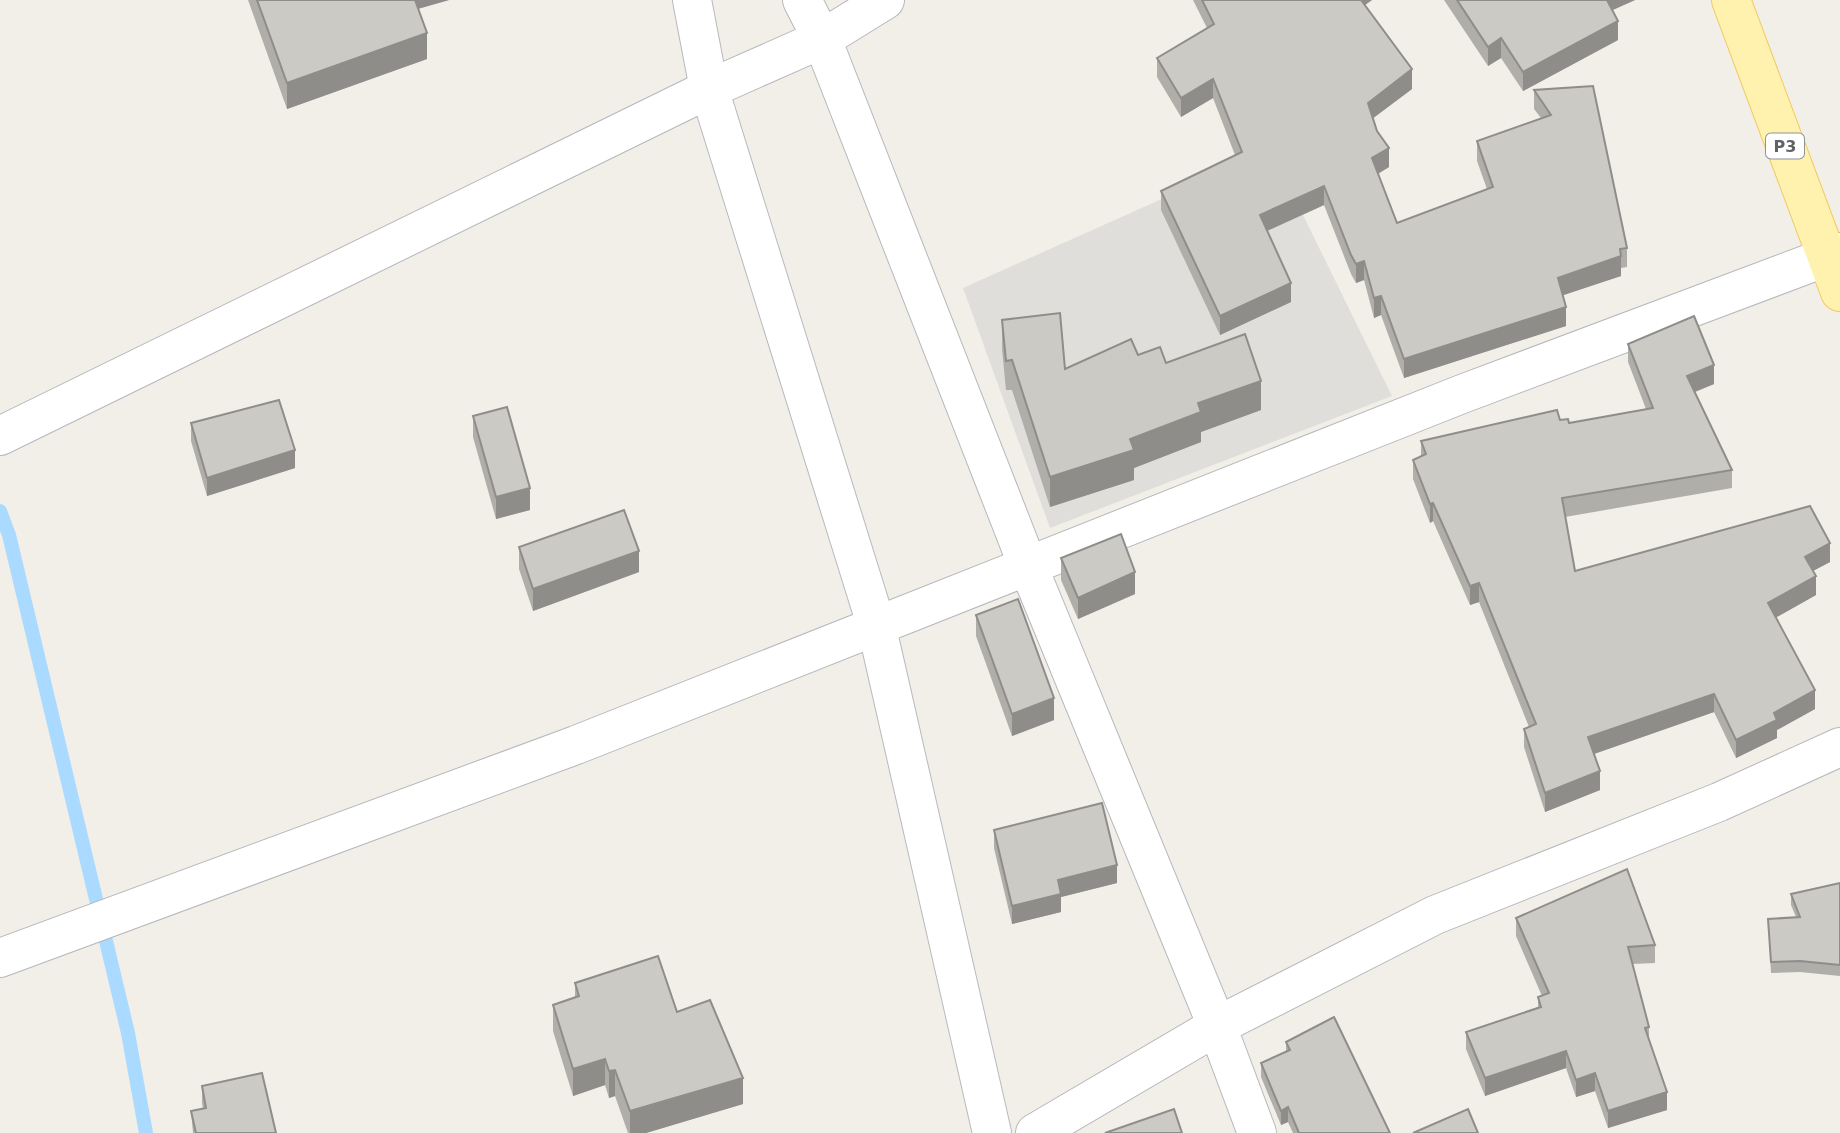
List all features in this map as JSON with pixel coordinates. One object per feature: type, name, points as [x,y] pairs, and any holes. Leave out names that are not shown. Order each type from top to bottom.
[{"type":"main road","name":"P3","points":[[1731,0],[1836,268]]},
{"type":"street","points":[[692,0],[709,89],[876,624],[992,1133]]},
{"type":"street","points":[[802,0],[822,39],[1028,565],[1217,1026],[1257,1133]]},
{"type":"street","points":[[0,436],[709,89],[822,39],[885,0]]},
{"type":"street","points":[[0,958],[576,745],[1462,394],[1836,268]]},
{"type":"street","points":[[1035,1133],[1217,1026],[1435,915],[1719,802],[1840,747]]},
{"type":"shaded area","points":[[1271,150],[1392,396],[1050,528],[963,288]]},
{"type":"building","points":[[257,0],[415,0],[427,33],[287,83]]},
{"type":"building","points":[[1202,0],[1361,0],[1412,69],[1368,103],[1377,131],[1389,148],[1372,158],[1397,223],[1493,187],[1477,141],[1551,115],[1534,90],[1593,86],[1627,248],[1620,249],[1621,256],[1558,278],[1566,307],[1404,359],[1381,296],[1374,298],[1364,261],[1356,264],[1351,255],[1324,186],[1260,215],[1291,283],[1220,316],[1161,191],[1242,152],[1213,79],[1181,98],[1157,58],[1214,24]]},
{"type":"building","points":[[1457,0],[1607,0],[1618,21],[1523,72],[1501,38],[1488,47]]},
{"type":"building","points":[[1060,313],[1065,369],[1131,339],[1138,355],[1160,347],[1166,363],[1245,334],[1261,381],[1198,403],[1201,412],[1130,439],[1134,450],[1050,477],[1012,360],[1006,361],[1002,320]]},
{"type":"building","points":[[1694,316],[1714,365],[1687,376],[1732,470],[1562,498],[1575,571],[1810,506],[1830,543],[1805,557],[1816,576],[1768,603],[1815,690],[1774,713],[1777,720],[1736,740],[1714,694],[1588,737],[1600,771],[1545,793],[1524,729],[1536,724],[1479,583],[1470,586],[1433,503],[1430,504],[1413,460],[1426,454],[1421,441],[1557,410],[1560,420],[1568,419],[1569,423],[1653,408],[1628,344]]},
{"type":"building","points":[[279,400],[295,450],[207,478],[191,423]]},
{"type":"building","points":[[507,407],[530,488],[496,497],[473,416]]},
{"type":"building","points":[[624,510],[639,551],[533,589],[519,547]]},
{"type":"building","points":[[1121,534],[1135,572],[1078,598],[1061,558]]},
{"type":"building","points":[[1018,599],[1054,698],[1012,714],[976,615]]},
{"type":"building","points":[[1102,803],[1117,865],[1058,880],[1061,894],[1012,906],[994,830]]},
{"type":"building","points":[[1627,869],[1655,945],[1628,947],[1649,1027],[1645,1028],[1667,1092],[1608,1111],[1595,1073],[1576,1080],[1566,1051],[1485,1078],[1466,1032],[1541,1007],[1538,997],[1549,993],[1516,918]]},
{"type":"building","points":[[1840,883],[1840,965],[1800,961],[1771,962],[1768,919],[1800,917],[1791,894]]},
{"type":"building","points":[[658,956],[677,1012],[710,1000],[743,1078],[630,1111],[615,1070],[609,1071],[605,1059],[573,1069],[553,1005],[579,996],[575,983]]},
{"type":"building","points":[[1334,1017],[1390,1133],[1299,1133],[1288,1107],[1281,1111],[1261,1063],[1290,1050],[1286,1042]]},
{"type":"building","points":[[262,1073],[276,1133],[196,1133],[191,1111],[206,1108],[202,1086]]},
{"type":"building","points":[[1174,1109],[1182,1133],[1105,1133]]},
{"type":"building","points":[[1468,1109],[1478,1133],[1413,1133]]},
{"type":"waterway","points":[[0,511],[9,535],[128,1033],[146,1133]]}]
